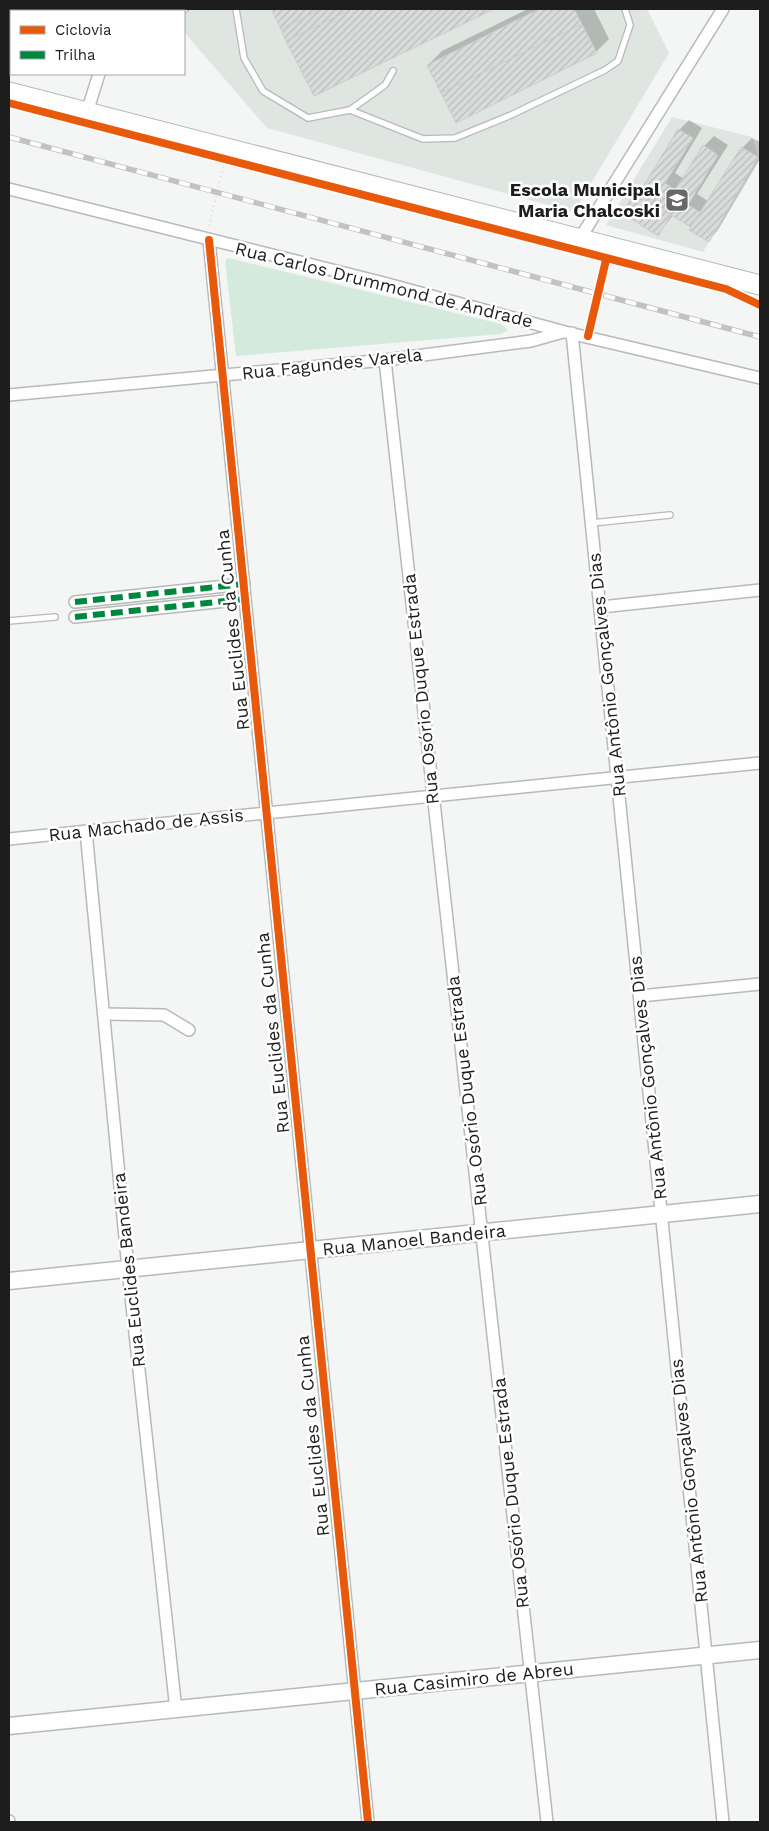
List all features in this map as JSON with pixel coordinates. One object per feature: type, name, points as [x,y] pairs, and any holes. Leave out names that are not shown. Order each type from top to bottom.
[{"type":"main road","points":[[9,92],[760,285]]},
{"type":"street","points":[[579,240],[723,9]]},
{"type":"street","points":[[87,112],[99,75]]},
{"type":"street","name":"Rua Carlos Drummond de Andrade","points":[[9,189],[384,283],[568,333],[760,378]]},
{"type":"street","name":"Rua Euclides da Cunha","points":[[207,240],[223,375],[368,1822]]},
{"type":"street","name":"Rua Fagundes Varela","points":[[9,394],[385,360],[530,341],[568,333]]},
{"type":"street","name":"Rua Antônio Gonçalves Dias","points":[[568,333],[592,523],[723,1822]]},
{"type":"street","name":"Rua Osório Duque Estrada","points":[[385,360],[547,1822]]},
{"type":"street","points":[[75,602],[244,584]]},
{"type":"street","points":[[600,607],[760,590]]},
{"type":"street","points":[[75,617],[245,600]]},
{"type":"street","name":"Rua Machado de Assis","points":[[9,839],[760,763]]},
{"type":"street","name":"Rua Euclides Bandeira","points":[[86,831],[128,1269],[176,1710]]},
{"type":"street","points":[[640,996],[760,984]]},
{"type":"street","points":[[104,1014],[164,1016],[189,1030]]},
{"type":"street","name":"Rua Manoel Bandeira","points":[[9,1281],[760,1204]]},
{"type":"street","name":"Rua Casimiro de Abreu","points":[[9,1726],[760,1650]]},
{"type":"lane","points":[[236,9],[244,58],[263,91],[308,118],[350,110],[385,85],[393,71]]},
{"type":"lane","points":[[350,110],[423,139],[455,138],[511,115],[605,70],[618,61],[630,25],[625,9]]},
{"type":"lane","points":[[592,523],[670,515]]},
{"type":"lane","points":[[9,621],[55,617]]},
{"type":"path","points":[[216,157],[235,162]]},
{"type":"path","points":[[207,240],[225,160]]},
{"type":"shaded area","points":[[647,9],[669,53],[574,212],[267,128],[185,33],[185,10],[164,10]]},
{"type":"shaded area","name":"Escola Municipal Maria Chalcoski","points":[[672,117],[752,137],[758,157],[703,252],[606,225]]},
{"type":"green space","points":[[228,258],[501,324],[508,330],[501,334],[236,356],[225,261]]},
{"type":"building","points":[[271,9],[321,9],[281,29]]},
{"type":"building","points":[[321,9],[352,9],[286,41],[281,29]]},
{"type":"building","points":[[352,9],[494,9],[314,96],[286,41]]},
{"type":"building","points":[[539,9],[574,9],[582,24],[441,93],[427,65]]},
{"type":"building","points":[[582,24],[597,53],[456,123],[441,93]]},
{"type":"building","points":[[678,129],[693,138],[665,183],[675,190],[703,145],[718,155],[688,205],[700,212],[691,227],[638,195]]},
{"type":"building","points":[[741,147],[758,157],[709,242],[689,230]]},
{"type":"building","points":[[635,193],[671,215],[658,236],[622,213]]},
{"type":"railway","points":[[9,137],[760,337]]},
{"type":"marked path","points":[[75,602],[244,584]]},
{"type":"marked path","points":[[75,617],[245,599]]},
{"type":"cycle path","points":[[9,103],[726,289],[760,305]]},
{"type":"cycle path","points":[[209,240],[368,1822]]},
{"type":"cycle path","points":[[588,336],[606,260]]},
{"type":"place","name":"Escola Municipal Maria Chalcoski","points":[[677,200]]}]
